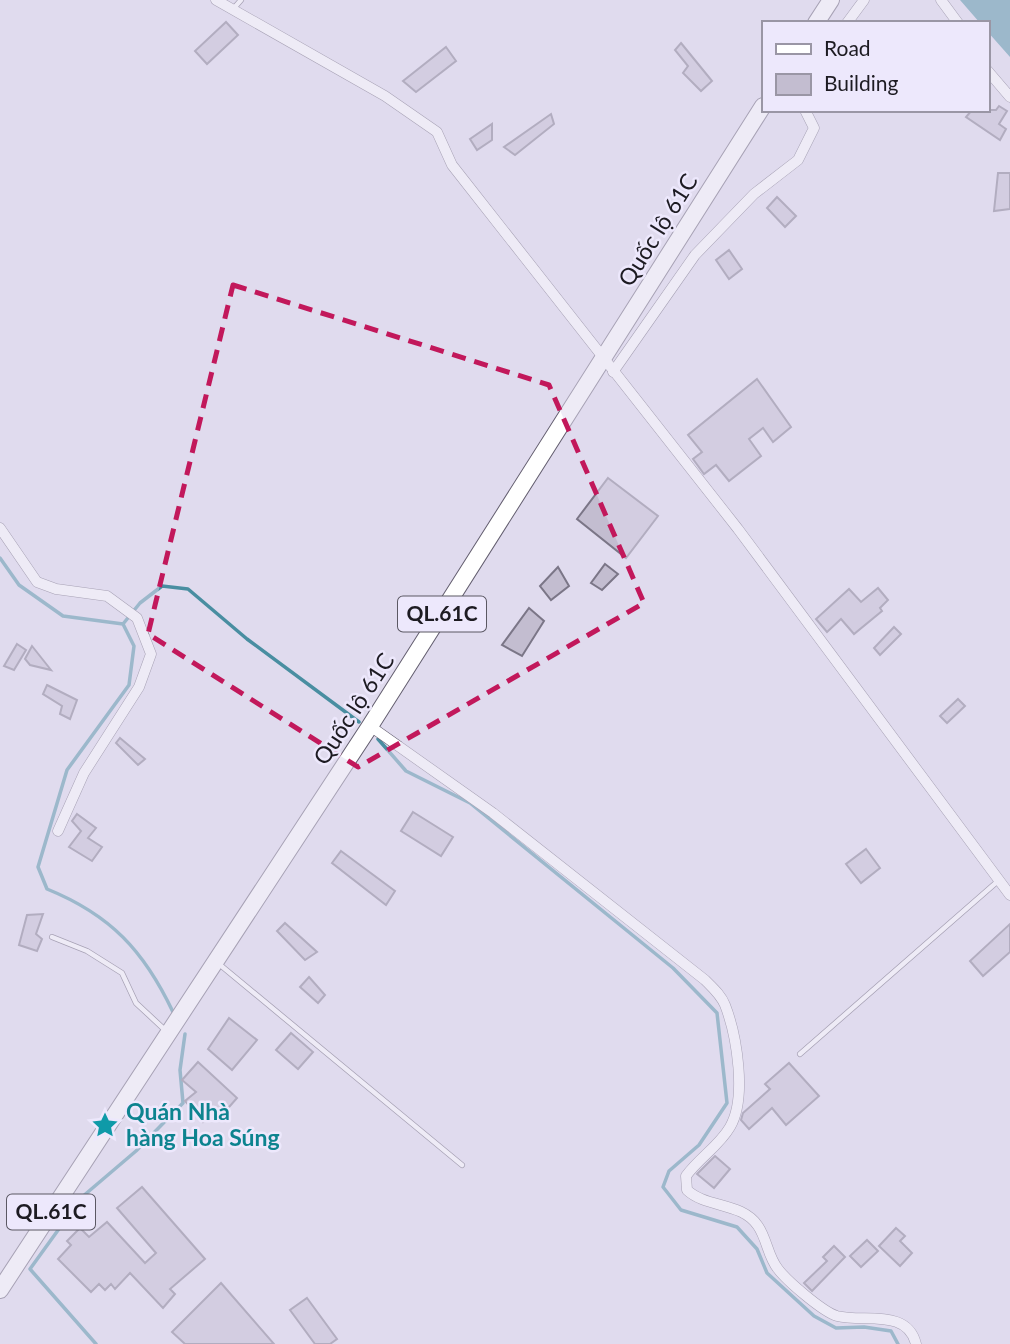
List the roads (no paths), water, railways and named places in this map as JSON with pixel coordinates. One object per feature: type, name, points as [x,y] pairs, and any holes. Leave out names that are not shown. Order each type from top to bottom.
[{"type":"highway","points":[[817,21],[831,0]]},
{"type":"highway","name":"Quốc lộ 61C","points":[[0,1290],[370,726],[762,108]]},
{"type":"street","points":[[216,0],[231,11],[385,96],[437,132],[452,165],[746,540],[910,757],[1010,895]]},
{"type":"street","points":[[848,21],[864,0]]},
{"type":"street","points":[[941,0],[957,21]]},
{"type":"street","points":[[989,72],[1010,97]]},
{"type":"street","points":[[612,372],[695,255],[754,194],[798,160],[814,128],[806,112]]},
{"type":"street","points":[[0,528],[37,582],[56,589],[107,596],[138,618],[150,654],[139,687],[84,773],[58,831]]},
{"type":"street","points":[[370,726],[493,813],[705,980],[719,994],[728,1016],[740,1089],[739,1103],[728,1131],[687,1176],[687,1190],[747,1215],[758,1225],[778,1269],[823,1309],[836,1316],[900,1323],[913,1334],[916,1344]]},
{"type":"lane","points":[[231,11],[241,0]]},
{"type":"lane","points":[[800,1054],[998,881]]},
{"type":"lane","points":[[52,937],[87,951],[122,973],[142,1012],[169,1032]]},
{"type":"lane","points":[[216,961],[462,1165]]},
{"type":"water","points":[[960,0],[1010,0],[1010,57],[989,33],[989,21],[978,21]]},
{"type":"waterway","points":[[0,558],[19,585],[63,616],[123,624],[134,646],[129,685],[67,770],[38,867],[47,889],[90,911],[123,937],[150,971],[173,1012]]},
{"type":"waterway","points":[[123,624],[140,603],[162,586],[188,589],[247,639],[359,722]]},
{"type":"waterway","points":[[378,739],[406,771],[470,803],[673,968],[717,1013],[727,1103],[699,1145],[669,1171],[663,1187],[681,1210],[737,1227],[757,1249],[767,1273],[814,1316],[836,1328],[864,1327],[891,1331],[898,1344]]},
{"type":"waterway","points":[[96,1344],[30,1269],[82,1197],[136,1151],[183,1103],[180,1070],[185,1034]]},
{"type":"place","name":"Quán Nhà hàng Hoa Súng","points":[[105,1125]]}]
